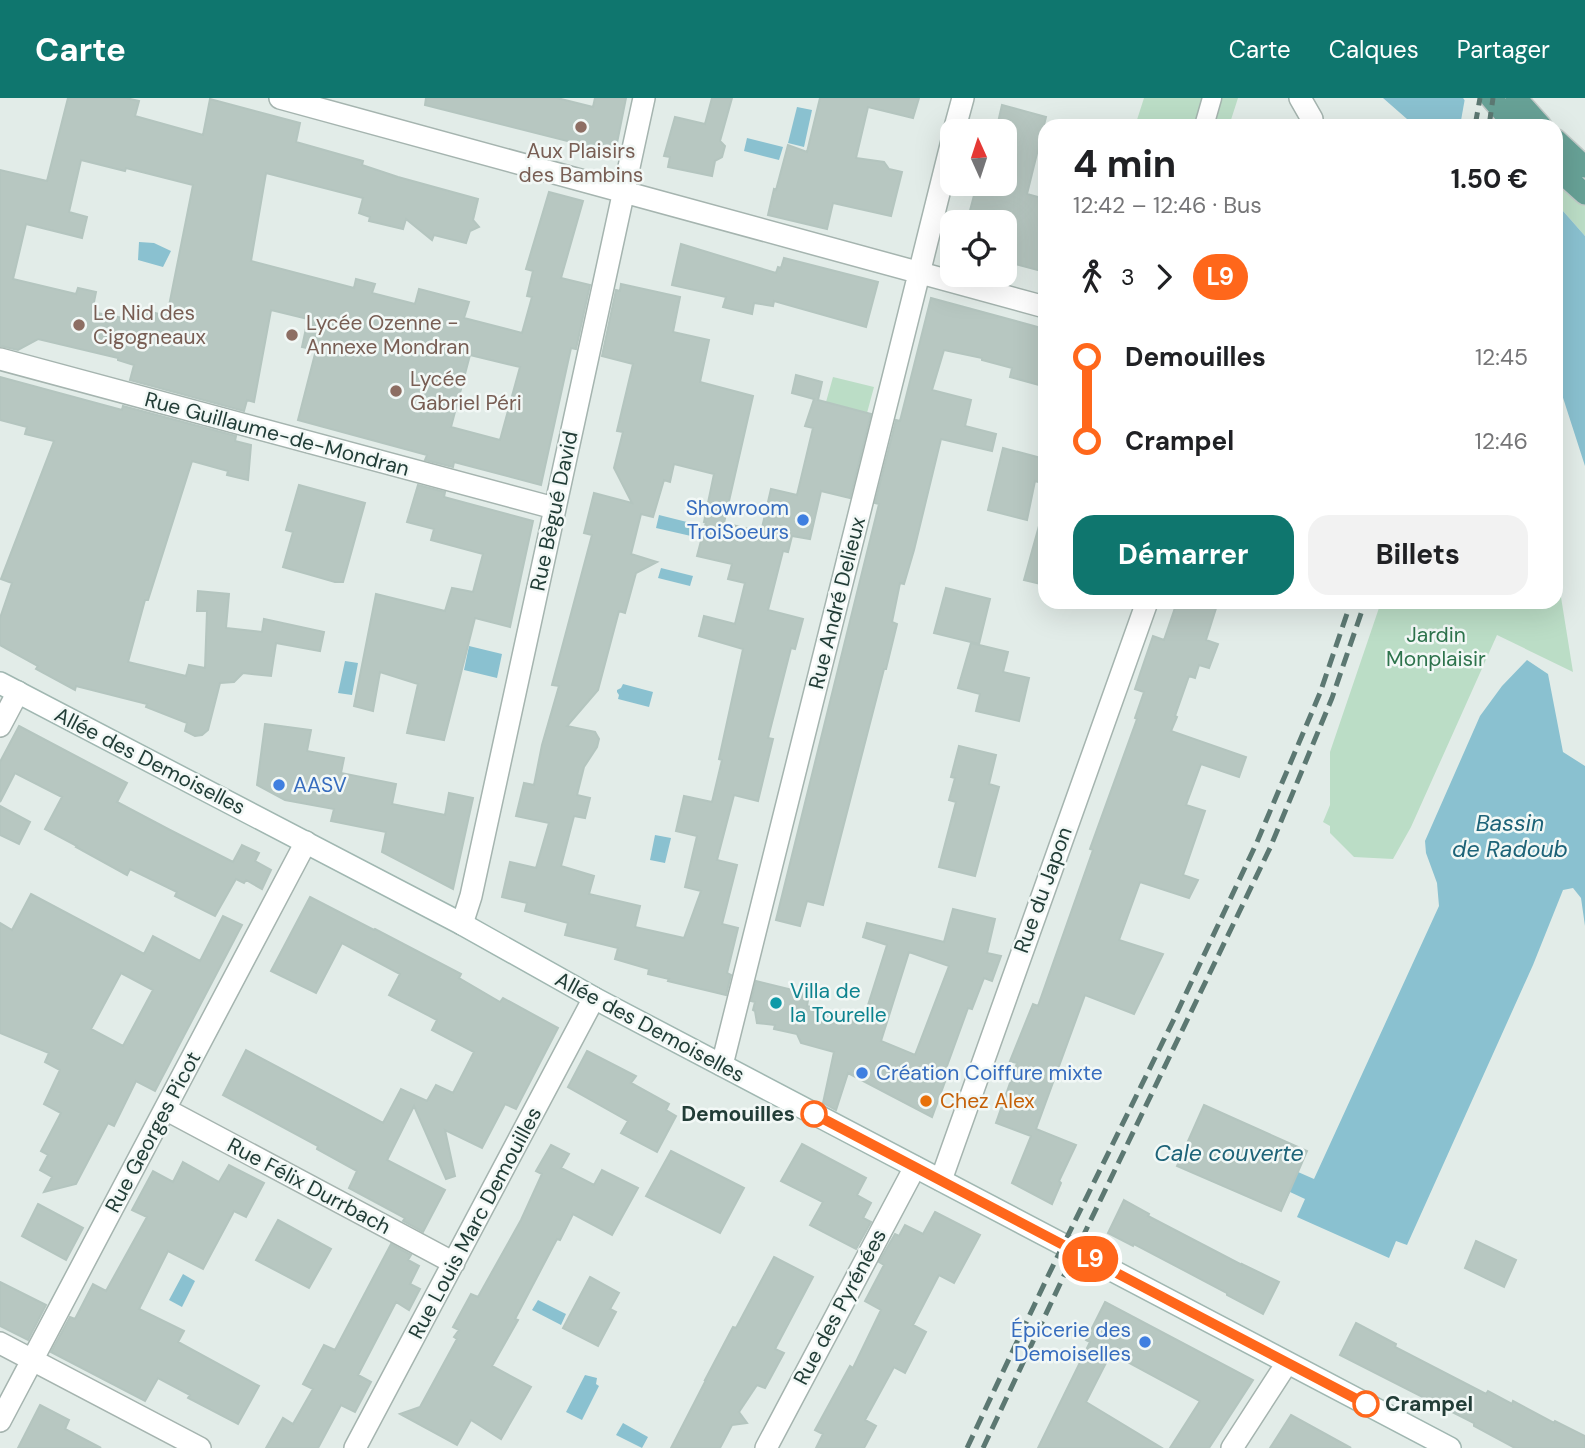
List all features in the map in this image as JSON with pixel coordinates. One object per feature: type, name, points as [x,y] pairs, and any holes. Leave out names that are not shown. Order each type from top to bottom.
[{"type":"main road","points":[[1491,98],[1509,119]]},
{"type":"main road","points":[[1516,98],[1535,119]]},
{"type":"main road","points":[[1563,147],[1585,167]]},
{"type":"main road","points":[[1563,174],[1585,194]]},
{"type":"street","points":[[280,98],[1038,305]]},
{"type":"street","name":"Rue Bègué David","points":[[462,924],[471,896],[644,98]]},
{"type":"street","points":[[957,119],[963,98]]},
{"type":"street","points":[[1206,119],[1212,98]]},
{"type":"street","points":[[1300,98],[1310,119]]},
{"type":"street","name":"Rue André Delieux","points":[[722,1065],[940,189]]},
{"type":"street","name":"Rue Guillaume-de-Mondran","points":[[0,359],[554,508]]},
{"type":"street","name":"Rue du Japon","points":[[941,1180],[1145,609]]},
{"type":"street","points":[[0,726],[9,688]]},
{"type":"street","name":"Allée des Demoiselles","points":[[9,688],[462,924],[594,998],[1450,1448]]},
{"type":"street","name":"Rue Georges Picot","points":[[0,1421],[306,842]]},
{"type":"street","name":"Rue Louis Marc Demouilles","points":[[355,1448],[594,998]]},
{"type":"street","name":"Rue Félix Durrbach","points":[[165,1109],[454,1263]]},
{"type":"street","name":"Rue des Pyrénées","points":[[766,1448],[915,1167]]},
{"type":"street","points":[[0,1343],[200,1448]]},
{"type":"street","points":[[1232,1448],[1287,1363]]},
{"type":"green space","points":[[1144,98],[1238,98],[1231,119],[1137,119]]},
{"type":"green space","points":[[1563,183],[1585,202],[1585,236],[1563,211]]},
{"type":"green space","points":[[833,377],[874,387],[867,413],[826,402]]},
{"type":"green space","name":"Jardin Monplaisir","points":[[1379,609],[1563,609],[1573,672],[1497,635],[1411,827],[1393,859],[1354,857],[1330,833],[1330,826],[1323,822],[1330,805],[1330,752]]},
{"type":"water","points":[[1383,98],[1463,98],[1480,119],[1407,119]]},
{"type":"water","points":[[797,107],[812,110],[804,147],[788,143]]},
{"type":"water","points":[[747,138],[783,147],[779,160],[744,151]]},
{"type":"water","points":[[1563,211],[1585,236],[1585,466],[1563,398]]},
{"type":"water","points":[[139,242],[154,243],[171,251],[163,267],[138,260]]},
{"type":"water","points":[[659,515],[695,524],[691,536],[656,528]]},
{"type":"water","points":[[661,568],[693,576],[690,586],[658,578]]},
{"type":"water","points":[[469,646],[502,654],[497,678],[464,670]]},
{"type":"water","name":"Bassin de Radoub","points":[[1527,660],[1548,674],[1563,752],[1585,766],[1585,926],[1581,898],[1573,888],[1563,890],[1533,965],[1407,1245],[1396,1241],[1389,1258],[1297,1217],[1305,1199],[1290,1192],[1281,1211],[1177,1166],[1204,1105],[1307,1151],[1298,1172],[1314,1179],[1439,906],[1437,883],[1426,853],[1425,841],[1480,716],[1502,686]]},
{"type":"water","points":[[345,661],[358,663],[352,695],[338,693]]},
{"type":"water","points":[[623,684],[653,692],[649,707],[618,699],[617,690]]},
{"type":"water","points":[[655,835],[671,838],[665,863],[650,860]]},
{"type":"water","points":[[183,1274],[195,1281],[182,1307],[169,1300]]},
{"type":"water","points":[[538,1300],[566,1314],[561,1325],[532,1310]]},
{"type":"water","points":[[585,1375],[597,1378],[596,1384],[599,1386],[582,1420],[566,1412]]},
{"type":"water","points":[[623,1423],[648,1437],[642,1448],[616,1435]]},
{"type":"pier","points":[[1467,98],[1484,119],[1461,119]]},
{"type":"building","points":[[68,98],[126,98],[139,101],[135,116],[203,135],[210,99],[300,123],[296,142],[363,161],[362,165],[398,177],[478,199],[473,220],[479,227],[470,231],[466,243],[434,235],[432,240],[406,219],[403,229],[369,221],[370,217],[359,213],[363,198],[266,173],[251,261],[354,288],[356,279],[375,284],[372,293],[415,304],[419,289],[469,302],[464,318],[522,333],[532,297],[527,296],[533,271],[526,269],[549,192],[583,201],[561,278],[590,285],[576,349],[571,348],[541,485],[454,462],[453,467],[425,460],[427,455],[298,420],[316,350],[302,347],[308,319],[271,310],[254,402],[247,400],[244,411],[130,380],[134,365],[118,358],[38,339],[18,350],[0,346],[0,170],[47,181]],"holes":[[[81,160],[193,185],[167,316],[131,307],[128,319],[92,312],[96,292],[78,288],[76,294],[13,279],[26,224],[82,238],[87,217],[69,212]],[[470,355],[520,367],[500,440],[451,427]]]},
{"type":"building","points":[[426,98],[557,98],[593,107],[595,98],[626,98],[615,153],[425,105]]},
{"type":"building","points":[[712,98],[732,98],[720,141],[725,146],[722,157],[715,161],[712,176],[668,167],[670,157],[664,156],[675,117],[705,124]]},
{"type":"building","points":[[820,98],[919,98],[913,118],[868,107],[856,158],[884,162],[889,169],[902,172],[891,216],[833,203],[827,229],[768,215],[788,145],[807,152]]},
{"type":"building","points":[[1002,105],[1046,117],[1038,119],[1038,149],[1027,194],[1038,197],[1038,270],[1017,264],[1017,210],[970,210],[974,196],[1017,196],[1017,119],[999,119]]},
{"type":"building","points":[[681,244],[776,273],[784,258],[878,282],[866,327],[774,301],[773,306],[754,303],[752,314],[723,307],[726,297],[672,285]]},
{"type":"building","points":[[621,284],[680,297],[673,332],[709,340],[700,382],[753,396],[724,523],[761,532],[771,489],[797,495],[813,428],[805,426],[814,399],[792,393],[796,375],[822,382],[818,400],[871,414],[850,498],[821,491],[810,539],[792,536],[788,552],[783,551],[768,610],[803,619],[795,649],[791,648],[768,738],[773,739],[758,801],[734,795],[717,860],[737,865],[722,924],[738,928],[727,973],[731,975],[726,995],[648,974],[649,969],[615,959],[618,948],[565,935],[568,923],[525,911],[527,903],[502,897],[510,862],[536,868],[549,823],[516,816],[524,783],[534,785],[559,686],[552,685],[592,535],[584,533],[594,493],[632,503],[614,468],[623,432],[617,431],[633,364],[602,356],[616,290],[620,291]],"holes":[[[674,464],[714,474],[697,556],[732,564],[728,579],[745,583],[735,624],[704,616],[699,636],[743,649],[712,802],[684,796],[676,831],[697,836],[685,887],[701,891],[684,938],[635,927],[640,906],[589,894],[594,876],[561,866],[574,816],[585,818],[590,798],[577,795],[584,767],[599,739],[595,732],[567,726],[598,690],[619,611],[625,613],[636,573],[657,562],[631,554],[641,514],[653,517],[664,480],[670,482]]]},
{"type":"building","points":[[931,298],[1038,327],[1038,385],[1010,377],[1012,368],[944,350],[932,390],[971,400],[965,426],[996,434],[992,451],[941,439],[914,550],[904,584],[900,583],[892,622],[897,624],[823,905],[807,901],[800,926],[776,920],[879,504],[875,503],[896,420],[900,421]]},
{"type":"building","points":[[0,377],[122,410],[123,406],[236,436],[235,441],[251,445],[248,480],[192,461],[148,600],[145,600],[128,662],[186,676],[189,665],[205,668],[207,611],[197,611],[198,591],[229,594],[226,628],[262,632],[264,619],[324,632],[320,651],[276,643],[271,676],[243,673],[234,682],[220,683],[208,730],[195,736],[185,731],[187,723],[146,707],[147,704],[76,686],[75,690],[0,645],[0,618],[12,583],[1,579],[54,441],[25,434],[27,427],[0,420]]},
{"type":"building","points":[[1003,448],[1038,457],[1038,482],[1035,481],[1027,520],[988,510]]},
{"type":"building","points":[[299,485],[365,503],[343,582],[283,567],[293,532],[286,530]]},
{"type":"building","points":[[418,485],[445,492],[444,497],[533,521],[510,627],[475,618],[444,740],[407,733],[418,684],[380,672],[373,711],[354,706],[376,594],[445,611],[452,588],[473,592],[483,554],[431,540],[434,529],[407,522]]},
{"type":"building","points":[[1038,530],[1038,583],[1024,580]]},
{"type":"building","points":[[946,588],[990,599],[979,644],[934,633]]},
{"type":"building","points":[[1175,609],[1216,609],[1206,640],[1218,644],[1209,668],[1199,665],[1195,678],[1189,676],[1171,731],[1246,757],[1239,777],[1201,764],[1186,805],[1205,811],[1183,875],[1198,880],[1189,898],[1140,882],[1119,940],[1163,954],[1134,1014],[1085,995],[1036,1129],[1076,1145],[1059,1181],[1061,1183],[1052,1204],[1012,1183],[1031,1136],[996,1123],[1017,1063],[1010,1061],[1033,1004],[1038,1006],[1137,719],[1135,718],[1144,692],[1135,689],[1153,636],[1164,640]]},
{"type":"building","points":[[971,643],[1008,652],[1003,672],[1029,678],[1019,721],[976,711],[980,694],[958,688]]},
{"type":"building","points":[[265,724],[311,730],[307,751],[344,758],[341,773],[396,784],[392,804],[445,815],[449,793],[473,798],[453,889],[382,852],[386,832],[331,821],[334,809],[285,800],[257,785]]},
{"type":"building","points":[[19,726],[127,783],[117,802],[233,862],[242,845],[259,853],[255,861],[271,870],[262,889],[246,880],[244,883],[236,879],[215,916],[175,896],[177,892],[130,869],[127,875],[45,829],[62,797],[15,773],[0,802],[0,762]]},
{"type":"building","points":[[959,746],[996,755],[989,784],[999,787],[975,876],[939,867],[956,802],[949,800],[955,778],[951,777]]},
{"type":"building","points":[[0,806],[30,822],[19,844],[0,835]]},
{"type":"building","points":[[31,894],[144,954],[153,936],[200,961],[223,916],[242,925],[155,1091],[136,1081],[114,1126],[108,1123],[76,1184],[44,1192],[52,1177],[40,1170],[48,1155],[41,1151],[61,1113],[44,1104],[60,1070],[45,1062],[49,1053],[0,1033],[0,923],[12,930]],"holes":[[[121,973],[153,990],[123,1046],[91,1029]]]},
{"type":"building","points":[[310,897],[461,974],[459,978],[500,1002],[503,998],[558,1028],[516,1109],[505,1104],[482,1148],[445,1130],[455,1176],[446,1179],[414,1106],[387,1160],[445,1190],[423,1232],[403,1221],[405,1218],[349,1188],[357,1171],[317,1149],[318,1146],[223,1095],[246,1050],[383,1123],[401,1089],[427,1101],[436,1085],[453,1093],[474,1052],[432,1030],[437,1020],[389,995],[400,974],[342,943],[316,993],[271,971]]},
{"type":"building","points":[[953,909],[995,919],[987,953],[1001,956],[992,981],[984,978],[972,1009],[968,1008],[932,1117],[848,1073],[836,1110],[823,1103],[834,1052],[801,1043],[797,1034],[774,1029],[775,1025],[757,1023],[753,1010],[755,1002],[751,1001],[756,981],[809,994],[807,1006],[863,1021],[887,945],[863,937],[867,923],[944,942]],"holes":[[[909,952],[949,966],[915,1055],[881,1041]]]},
{"type":"building","points":[[587,1051],[636,1076],[631,1083],[669,1104],[666,1110],[676,1116],[657,1152],[621,1133],[628,1121],[568,1087]]},
{"type":"building","name":"Cale couverte","points":[[1204,1105],[1307,1151],[1281,1211],[1177,1166]]},
{"type":"building","points":[[802,1144],[866,1178],[857,1195],[871,1203],[863,1218],[871,1222],[856,1249],[810,1225],[823,1202],[781,1181]]},
{"type":"building","points":[[551,1145],[569,1154],[561,1168],[594,1185],[602,1170],[638,1188],[612,1235],[573,1214],[560,1240],[557,1239],[515,1319],[518,1320],[492,1366],[531,1387],[501,1439],[471,1420],[457,1445],[400,1414],[420,1407],[457,1339],[454,1337],[459,1330],[453,1327],[471,1294],[478,1297],[521,1220],[542,1174],[536,1171]]},
{"type":"building","points":[[671,1151],[744,1188],[720,1233],[646,1196]]},
{"type":"building","points":[[183,1162],[219,1182],[229,1165],[264,1183],[246,1217],[234,1211],[203,1269],[168,1251],[139,1309],[184,1331],[178,1342],[259,1386],[238,1424],[188,1398],[190,1395],[158,1378],[145,1401],[51,1352],[70,1317],[75,1319],[93,1284],[106,1291],[147,1217],[132,1210],[153,1171],[173,1182]]},
{"type":"building","points":[[1124,1200],[1149,1214],[1148,1216],[1279,1282],[1263,1314],[1134,1244],[1133,1246],[1108,1233]]},
{"type":"building","points":[[38,1204],[83,1228],[66,1260],[22,1236]]},
{"type":"building","points":[[935,1212],[980,1235],[954,1283],[939,1275],[913,1325],[926,1332],[905,1373],[894,1367],[865,1420],[876,1426],[864,1448],[816,1448],[823,1434],[815,1430],[850,1366],[853,1368],[881,1310],[865,1301],[884,1265],[879,1262],[895,1234],[899,1236],[905,1225],[923,1234]]},
{"type":"building","points":[[278,1220],[331,1249],[309,1288],[256,1260]]},
{"type":"building","points":[[1476,1241],[1516,1260],[1504,1287],[1465,1268]]},
{"type":"building","points":[[391,1244],[411,1255],[408,1260],[419,1266],[410,1284],[420,1289],[409,1310],[396,1302],[358,1375],[371,1382],[355,1412],[341,1405],[318,1448],[266,1448],[283,1418],[293,1424],[313,1389],[303,1384],[324,1345],[335,1350]]},
{"type":"building","points":[[774,1257],[813,1277],[775,1349],[784,1353],[765,1388],[757,1385],[739,1412],[747,1423],[732,1425],[720,1448],[671,1448],[733,1327],[736,1328]]},
{"type":"building","points":[[590,1277],[619,1293],[610,1309],[616,1312],[598,1346],[563,1328]]},
{"type":"building","points":[[0,1282],[46,1305],[28,1340],[0,1326]]},
{"type":"building","points":[[1105,1302],[1253,1380],[1209,1448],[1170,1448],[1200,1401],[1111,1353],[1086,1402],[1162,1448],[1038,1448],[1090,1342],[1086,1340]]},
{"type":"building","points":[[1356,1323],[1396,1344],[1395,1347],[1486,1394],[1488,1391],[1512,1404],[1513,1401],[1585,1436],[1585,1448],[1515,1448],[1474,1426],[1474,1423],[1340,1355]]},
{"type":"building","points":[[40,1405],[69,1420],[65,1429],[101,1448],[18,1448]]},
{"type":"building","points":[[1291,1415],[1351,1448],[1270,1448]]},
{"type":"railway","points":[[1476,119],[1480,98]]},
{"type":"railway","points":[[1490,119],[1493,98]]},
{"type":"railway","points":[[967,1448],[1257,842],[1320,693],[1349,609]]},
{"type":"railway","points":[[983,1448],[1270,848],[1332,698],[1363,609]]},
{"type":"bus line","name":"L9","points":[[814,1114],[1366,1404]]},
{"type":"place","name":"Aux Plaisirs des Bambins","points":[[581,127]]},
{"type":"place","name":"Le Nid des Cigogneaux","points":[[79,325]]},
{"type":"place","name":"Lycée Ozenne - Annexe Mondran","points":[[292,335]]},
{"type":"place","name":"Lycée Gabriel Péri","points":[[396,391]]},
{"type":"place","name":"Showroom TroiSoeurs","points":[[803,520]]},
{"type":"place","name":"AASV","points":[[279,785]]},
{"type":"place","name":"Villa de la Tourelle","points":[[776,1003]]},
{"type":"place","name":"Création Coiffure mixte","points":[[862,1073]]},
{"type":"place","name":"Chez Alex","points":[[926,1101]]},
{"type":"place","name":"Demouilles","points":[[814,1114]]},
{"type":"place","name":"Épicerie des Demoiselles","points":[[1145,1342]]},
{"type":"place","name":"Crampel","points":[[1366,1404]]}]
